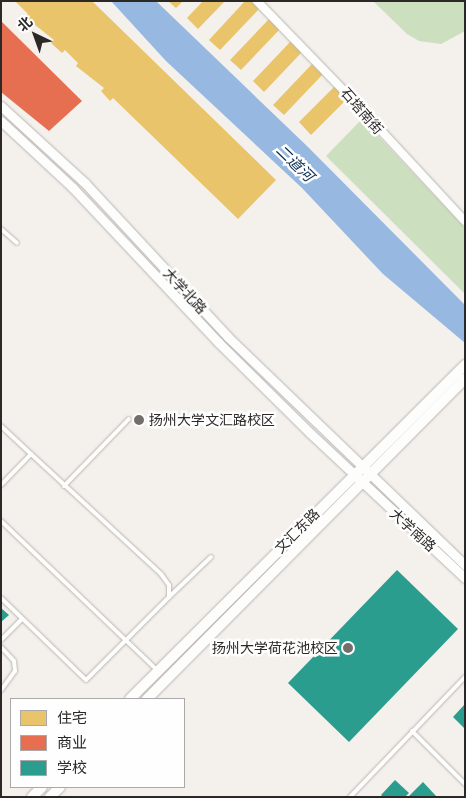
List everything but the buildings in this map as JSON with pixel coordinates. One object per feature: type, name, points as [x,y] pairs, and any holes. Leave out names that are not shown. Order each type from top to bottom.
[{"type":"main road","name":"文汇东路","points":[[131,698],[465,365]]},
{"type":"main road","name":"文汇东路","points":[[148,698],[465,379]]},
{"type":"main road","points":[[32,797],[41,788]]},
{"type":"main road","points":[[50,797],[59,788]]},
{"type":"street","name":"石塔南街","points":[[257,1],[350,96],[465,221]]},
{"type":"street","name":"大学北路","points":[[1,106],[85,183],[228,337],[369,474]]},
{"type":"street","name":"大学北路","points":[[1,121],[73,188],[218,342],[360,483]]},
{"type":"street","name":"大学南路","points":[[369,474],[465,565]]},
{"type":"street","name":"大学南路","points":[[360,483],[465,578]]},
{"type":"lane","points":[[1,229],[17,242]]},
{"type":"lane","points":[[64,486],[129,419]]},
{"type":"lane","points":[[1,426],[161,574],[169,585],[170,598]]},
{"type":"lane","points":[[1,486],[31,454]]},
{"type":"lane","points":[[1,521],[167,680]]},
{"type":"lane","points":[[1,598],[86,680],[211,557]]},
{"type":"lane","points":[[1,640],[22,619]]},
{"type":"lane","points":[[1,647],[14,661],[15,671],[1,690]]},
{"type":"lane","points":[[350,797],[465,677]]},
{"type":"lane","points":[[412,731],[465,784]]},
{"type":"green space","points":[[373,1],[465,1],[465,31],[441,44],[419,41],[407,34]]},
{"type":"green space","points":[[362,119],[465,228],[465,294],[326,156]]},
{"type":"water","name":"二道河","points":[[111,1],[156,1],[308,147],[465,305],[465,343],[383,274],[302,188],[166,61]]},
{"type":"place","name":"扬州大学文汇路校区","points":[[139,420]]},
{"type":"place","name":"扬州大学荷花池校区","points":[[348,648]]}]
